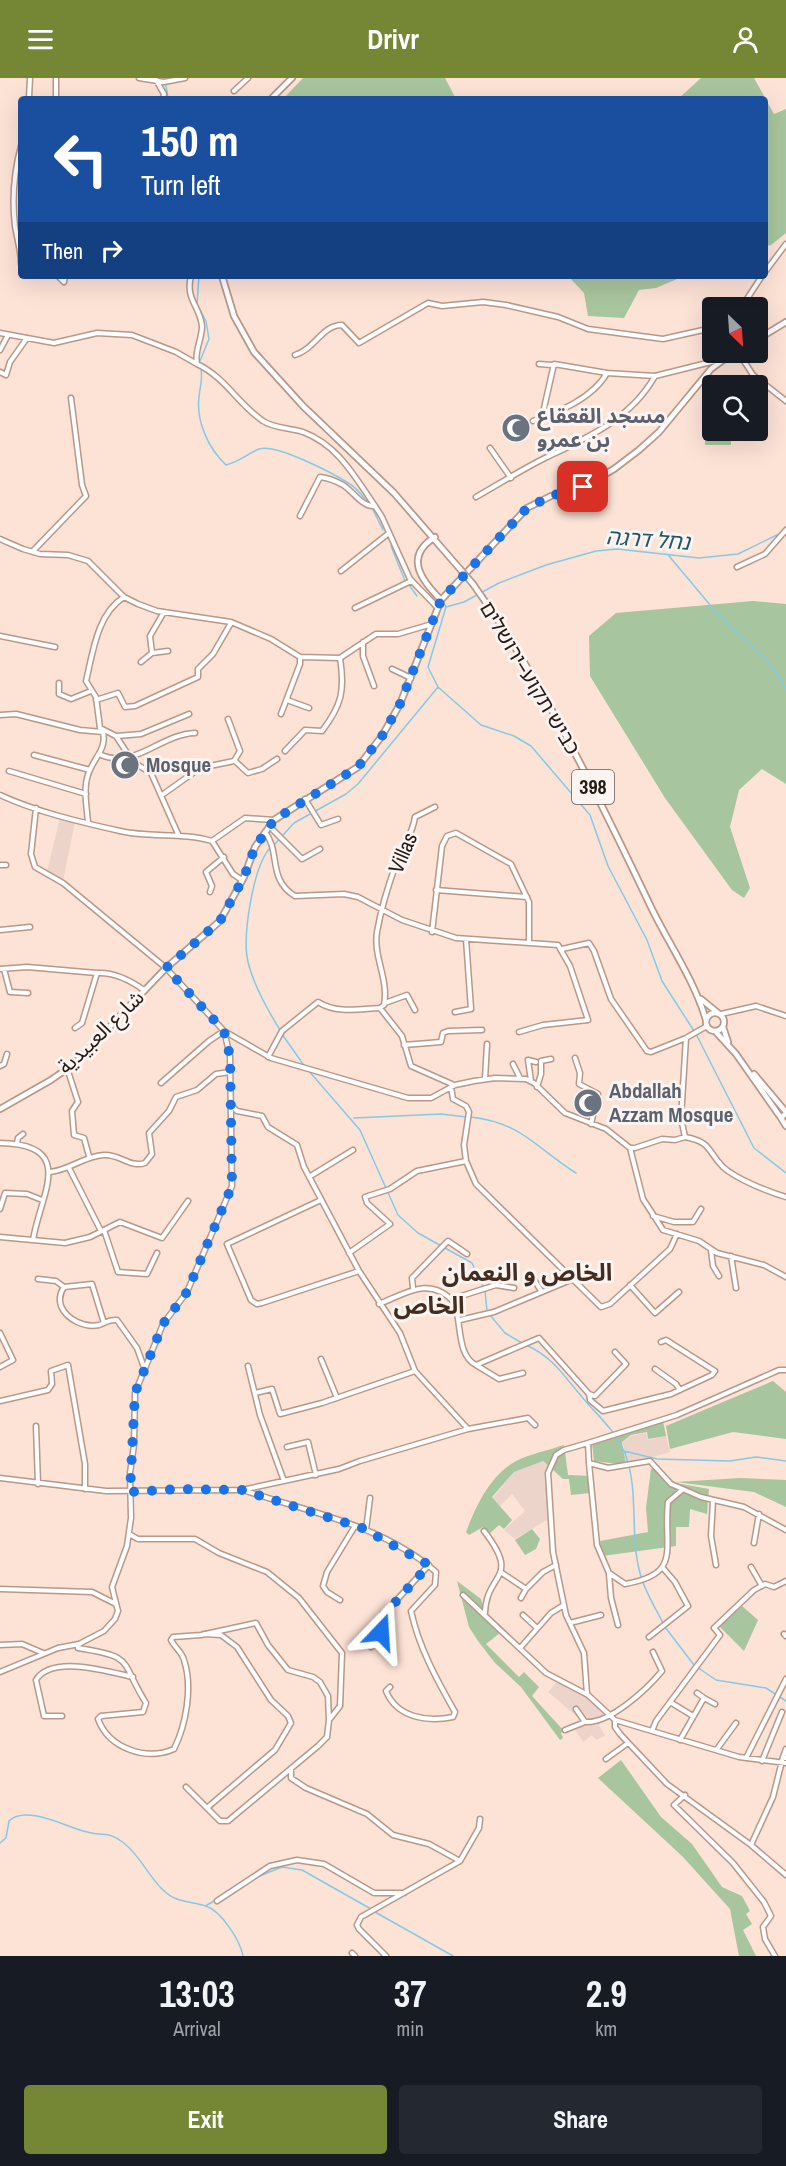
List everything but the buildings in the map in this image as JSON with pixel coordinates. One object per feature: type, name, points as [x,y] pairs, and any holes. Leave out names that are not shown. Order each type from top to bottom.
[{"type":"main road","points":[[274,96],[292,78]]},
{"type":"main road","name":"398","points":[[223,279],[234,316],[254,352],[303,406],[394,493],[435,537]]},
{"type":"main road","points":[[768,333],[786,322]]},
{"type":"main road","name":"شارع العبيدية","points":[[0,1109],[67,1068],[166,968],[220,921],[242,880],[255,847],[274,820],[358,767],[368,758],[391,720],[412,678],[441,600],[527,508],[551,496],[583,487],[614,469],[659,432],[718,363]]},
{"type":"main road","points":[[435,537],[427,542],[419,556],[417,567],[425,584],[441,600]]},
{"type":"main road","name":"כביש תקוע–ירושלים","points":[[435,537],[473,584],[510,636],[585,771],[657,920],[699,997]]},
{"type":"main road","name":"398","points":[[699,997],[721,1015]]},
{"type":"main road","name":"398","points":[[699,997],[707,1026]]},
{"type":"main road","points":[[706,1020],[712,1013],[721,1015],[729,1044]]},
{"type":"main road","points":[[707,1026],[716,1031],[729,1044],[786,1126]]},
{"type":"main road","points":[[716,1031],[723,1027]]},
{"type":"main road","points":[[736,1054],[786,1112],[781,1118]]},
{"type":"street","points":[[29,96],[30,78]]},
{"type":"street","points":[[56,78],[56,96]]},
{"type":"street","points":[[139,78],[156,80],[185,78]]},
{"type":"street","points":[[234,92],[248,78]]},
{"type":"street","points":[[156,80],[164,96]]},
{"type":"street","points":[[18,159],[13,207],[18,235]]},
{"type":"street","points":[[768,268],[786,244]]},
{"type":"street","points":[[191,279],[189,294],[201,322],[202,336],[195,355],[197,364]]},
{"type":"street","points":[[748,297],[760,279]]},
{"type":"street","points":[[295,355],[311,348],[321,335],[334,326],[342,325],[359,343],[428,303],[442,306],[483,302],[507,305],[558,317],[588,329],[663,339],[702,330]]},
{"type":"street","points":[[0,333],[54,343],[97,333],[132,335],[176,352],[212,371],[262,421],[309,434],[336,453],[350,468],[375,506],[411,581],[438,608]]},
{"type":"street","points":[[0,350],[8,335]]},
{"type":"street","points":[[0,372],[6,375],[10,362],[27,338]]},
{"type":"street","points":[[539,364],[567,365],[607,373],[655,376],[707,363]]},
{"type":"street","points":[[744,363],[753,375],[786,401]]},
{"type":"street","points":[[542,417],[552,365]]},
{"type":"street","points":[[533,421],[578,400],[607,373]]},
{"type":"street","points":[[476,497],[605,428],[633,404],[655,376]]},
{"type":"street","points":[[33,551],[86,496],[82,485],[71,398]]},
{"type":"street","points":[[490,448],[511,478]]},
{"type":"street","points":[[300,516],[320,477],[343,484],[365,505],[375,506]]},
{"type":"street","points":[[737,567],[765,554],[786,530]]},
{"type":"street","points":[[341,571],[389,533]]},
{"type":"street","points":[[0,539],[33,551],[68,555],[88,561],[124,597],[164,612],[231,622],[271,639],[300,657],[340,658],[376,634],[398,634],[432,624]]},
{"type":"street","points":[[355,608],[411,581]]},
{"type":"street","points":[[88,823],[86,794],[90,770],[104,745],[103,732],[98,723],[96,699],[86,681],[99,630],[114,603],[124,597]]},
{"type":"street","points":[[152,653],[150,636],[164,612]]},
{"type":"street","points":[[96,699],[118,693],[125,707],[135,706],[198,677],[198,669],[213,654],[231,622]]},
{"type":"street","points":[[0,636],[55,647]]},
{"type":"street","points":[[363,642],[363,656],[374,686]]},
{"type":"street","points":[[141,662],[152,653],[168,651]]},
{"type":"street","points":[[282,714],[300,657]]},
{"type":"street","points":[[285,751],[305,730],[322,731],[328,722],[344,688],[340,658]]},
{"type":"street","points":[[392,669],[412,678]]},
{"type":"street","points":[[59,683],[59,694],[72,699],[92,691]]},
{"type":"street","points":[[287,700],[309,708]]},
{"type":"street","points":[[0,715],[16,714],[80,730],[103,732],[116,736],[141,734],[189,714]]},
{"type":"street","points":[[228,719],[240,751],[234,761]]},
{"type":"street","points":[[99,754],[108,759],[130,757],[168,740],[195,733]]},
{"type":"street","points":[[116,736],[137,766],[151,773],[178,835]]},
{"type":"street","points":[[34,755],[90,770]]},
{"type":"street","points":[[162,795],[200,768],[238,761],[248,773],[262,770],[277,759]]},
{"type":"street","points":[[9,771],[86,794]]},
{"type":"street","points":[[1,796],[120,831],[178,835],[212,841],[233,874],[242,880]]},
{"type":"street","points":[[305,799],[321,825],[338,819]]},
{"type":"street","name":"Villas","points":[[384,1003],[387,990],[376,946],[382,910],[396,864],[414,830],[415,817],[435,807]]},
{"type":"street","points":[[36,808],[31,854],[35,867],[63,884],[166,968],[224,1031],[268,1057],[408,1098],[431,1098],[453,1086],[485,1079],[521,1078],[531,1082],[565,1113],[606,1129],[630,1148],[643,1199],[663,1230],[699,1240],[711,1250],[764,1265],[786,1277]]},
{"type":"street","points":[[212,841],[244,818],[274,820]]},
{"type":"street","points":[[269,826],[302,859],[320,849]]},
{"type":"street","points":[[265,832],[272,841],[276,874],[289,892],[302,896],[344,894],[358,897],[432,932],[466,939],[558,945],[570,966],[588,1020],[543,1025],[519,1032]]},
{"type":"street","points":[[432,932],[444,840],[450,834],[456,833],[509,861],[528,897],[529,942]]},
{"type":"street","points":[[210,892],[212,886],[207,872],[224,857]]},
{"type":"street","points":[[436,890],[528,897]]},
{"type":"street","points":[[0,930],[30,927]]},
{"type":"street","points":[[454,1012],[471,1009],[466,939]]},
{"type":"street","points":[[561,949],[589,944],[594,951],[611,999],[647,1051],[651,1052],[686,1038],[707,1026]]},
{"type":"street","points":[[28,993],[10,992],[2,969],[27,967],[107,972],[132,981],[144,990]]},
{"type":"street","points":[[75,1028],[82,1023],[97,973]]},
{"type":"street","points":[[268,1057],[282,1031],[318,1002],[327,1008],[343,1010],[380,1008],[384,1003],[407,995],[416,1010]]},
{"type":"street","points":[[721,1015],[756,1006],[786,1016]]},
{"type":"street","points":[[380,1008],[397,1029],[411,1066],[453,1086]]},
{"type":"street","points":[[404,1045],[441,1042],[443,1033],[448,1031],[482,1030]]},
{"type":"street","points":[[0,1672],[44,1653],[79,1644],[110,1626],[116,1619],[117,1605],[112,1587],[129,1534],[133,1401],[163,1324],[187,1292],[232,1186],[230,1072],[224,1031]]},
{"type":"street","points":[[161,1083],[209,1041],[224,1031]]},
{"type":"street","points":[[685,1137],[681,1118],[686,1038]]},
{"type":"street","points":[[485,1079],[487,1044]]},
{"type":"street","points":[[0,1066],[4,1064],[7,1054]]},
{"type":"street","points":[[575,1058],[580,1073],[579,1084],[598,1094],[591,1124]]},
{"type":"street","points":[[537,1087],[541,1074],[541,1061],[551,1059]]},
{"type":"street","points":[[531,1082],[528,1060],[536,1062]]},
{"type":"street","points":[[513,1064],[521,1078]]},
{"type":"street","points":[[67,1068],[78,1102],[72,1111],[74,1135],[84,1138],[89,1156]]},
{"type":"street","points":[[50,1172],[69,1168],[89,1156],[110,1155],[133,1165],[145,1163],[152,1154],[149,1133],[169,1112],[176,1097],[197,1090],[216,1074],[230,1072]]},
{"type":"street","points":[[453,1086],[453,1099],[466,1106],[469,1112],[465,1145],[466,1161],[476,1184],[603,1307],[670,1249],[677,1234]]},
{"type":"street","points":[[231,1104],[237,1111],[262,1116],[268,1127],[293,1141],[349,1253],[400,1334],[415,1371],[468,1429]]},
{"type":"street","points":[[17,1143],[18,1138],[24,1134]]},
{"type":"street","points":[[630,1148],[662,1139],[675,1140],[685,1137],[709,1145],[722,1166],[741,1180],[786,1197]]},
{"type":"street","points":[[0,1143],[17,1143],[33,1148],[43,1156],[50,1172],[49,1186],[42,1200],[33,1240]]},
{"type":"street","points":[[309,1177],[353,1150]]},
{"type":"street","points":[[349,1253],[390,1224],[367,1203],[365,1197],[390,1189],[417,1171],[466,1161]]},
{"type":"street","points":[[69,1168],[103,1230],[118,1272],[147,1274],[157,1253]]},
{"type":"street","points":[[0,1209],[5,1193],[33,1196],[42,1200]]},
{"type":"street","points":[[321,1200],[227,1244],[251,1300],[257,1304],[262,1303],[359,1271]]},
{"type":"street","points":[[0,1237],[66,1243],[120,1222],[162,1238],[188,1201]]},
{"type":"street","points":[[652,1215],[674,1222],[693,1222],[700,1209]]},
{"type":"street","points":[[413,1288],[412,1278],[448,1241],[467,1254]]},
{"type":"street","points":[[711,1250],[713,1266],[719,1276]]},
{"type":"street","points":[[730,1256],[736,1288]]},
{"type":"street","points":[[530,1273],[541,1292]]},
{"type":"street","points":[[38,1279],[56,1281],[64,1287],[92,1284],[104,1323]]},
{"type":"street","points":[[460,1320],[494,1312],[573,1279]]},
{"type":"street","points":[[379,1304],[413,1288],[435,1291],[452,1299],[496,1285],[514,1288]]},
{"type":"street","points":[[630,1285],[655,1313],[679,1292]]},
{"type":"street","points":[[64,1287],[60,1300],[66,1313],[79,1324],[101,1325],[117,1320],[136,1348],[145,1370]]},
{"type":"street","points":[[452,1299],[460,1320],[464,1354],[476,1365],[499,1379],[523,1373]]},
{"type":"street","points":[[0,1333],[14,1360],[0,1367]]},
{"type":"street","points":[[476,1365],[539,1338],[589,1394],[595,1396],[626,1364],[615,1352]]},
{"type":"street","points":[[589,1394],[590,1400],[603,1411],[680,1390],[708,1379],[715,1371],[666,1340],[661,1342]]},
{"type":"street","points":[[321,1359],[337,1398]]},
{"type":"street","points":[[0,1401],[48,1390],[52,1384],[51,1371],[68,1365],[85,1464],[85,1489]]},
{"type":"street","points":[[248,1366],[284,1481]]},
{"type":"street","points":[[655,1369],[676,1384],[680,1390]]},
{"type":"street","points":[[588,1695],[584,1653],[564,1605],[556,1565],[548,1473],[550,1464],[564,1450],[677,1415],[779,1370],[786,1370]]},
{"type":"street","points":[[255,1393],[272,1389],[280,1414],[337,1398],[415,1371]]},
{"type":"street","points":[[0,1478],[38,1484],[130,1492],[180,1489],[242,1490],[316,1475],[468,1429],[521,1418],[528,1418],[536,1425]]},
{"type":"street","points":[[36,1426],[38,1484]]},
{"type":"street","points":[[287,1447],[308,1442],[316,1475]]},
{"type":"street","points":[[588,1443],[597,1545],[609,1573],[611,1598],[618,1625]]},
{"type":"street","points":[[589,1463],[608,1468],[650,1461],[665,1479],[683,1490],[744,1507],[786,1530]]},
{"type":"street","points":[[242,1490],[366,1530],[429,1565],[436,1572],[435,1585],[411,1611],[415,1629],[434,1676],[455,1712],[453,1717],[440,1720],[406,1714],[390,1701],[386,1691],[390,1687]]},
{"type":"street","points":[[609,1573],[625,1584],[646,1580],[663,1568],[666,1564],[668,1502],[683,1490]]},
{"type":"street","points":[[366,1530],[370,1498]]},
{"type":"street","points":[[713,1500],[711,1536],[716,1565]]},
{"type":"street","points":[[754,1543],[759,1514]]},
{"type":"street","points":[[340,1600],[327,1592],[323,1586],[327,1572],[355,1526]]},
{"type":"street","points":[[484,1531],[495,1545],[503,1566],[502,1573],[485,1606],[485,1613]]},
{"type":"street","points":[[129,1534],[138,1539],[195,1539],[219,1553],[267,1572],[299,1598],[327,1638],[342,1653],[340,1706],[329,1720]]},
{"type":"street","points":[[370,1647],[380,1640],[381,1618],[429,1565]]},
{"type":"street","points":[[521,1598],[526,1589],[543,1572],[556,1565]]},
{"type":"street","points":[[751,1567],[762,1586]]},
{"type":"street","points":[[649,1636],[688,1606],[675,1582],[663,1568]]},
{"type":"street","points":[[502,1573],[526,1589]]},
{"type":"street","points":[[652,1731],[670,1702],[720,1635],[714,1628],[754,1590],[762,1586],[774,1587],[786,1581]]},
{"type":"street","points":[[0,1589],[92,1592],[117,1605]]},
{"type":"street","points":[[463,1595],[485,1613],[546,1673],[588,1695],[615,1720],[746,1758],[784,1763]]},
{"type":"street","points":[[520,1648],[537,1628],[564,1605]]},
{"type":"street","points":[[523,1615],[537,1628]]},
{"type":"street","points":[[570,1623],[602,1615]]},
{"type":"street","points":[[186,1787],[220,1821],[228,1821],[324,1741],[329,1720],[328,1696],[320,1682],[309,1675],[294,1674],[288,1670],[268,1645],[256,1623],[204,1634]]},
{"type":"street","points":[[79,1644],[78,1648],[114,1654],[126,1663],[146,1703],[143,1712],[101,1716],[98,1719],[100,1724],[112,1739],[129,1750],[157,1756],[174,1749],[187,1714],[188,1699],[183,1657],[171,1640],[178,1635],[221,1635],[237,1647],[271,1700],[288,1716],[291,1723],[275,1750],[208,1807]]},
{"type":"street","points":[[0,1645],[22,1644],[44,1653]]},
{"type":"street","points":[[565,1730],[585,1722],[598,1722],[610,1716],[662,1671],[654,1652]]},
{"type":"street","points":[[62,1716],[44,1716],[36,1680],[42,1673],[62,1667],[78,1666],[134,1677]]},
{"type":"street","points":[[746,1758],[786,1679]]},
{"type":"street","points":[[697,1693],[714,1704]]},
{"type":"street","points":[[680,1740],[704,1698]]},
{"type":"street","points":[[670,1702],[693,1716]]},
{"type":"street","points":[[576,1709],[585,1722]]},
{"type":"street","points":[[762,1761],[782,1712]]},
{"type":"street","points":[[615,1720],[615,1727],[628,1743],[668,1784],[752,1845],[786,1874]]},
{"type":"street","points":[[717,1749],[736,1723]]},
{"type":"street","points":[[606,1759],[628,1743]]},
{"type":"street","points":[[752,1845],[773,1797],[786,1749]]},
{"type":"street","points":[[293,1766],[290,1773],[291,1778],[306,1788],[367,1814],[393,1835],[429,1844],[460,1862]]},
{"type":"street","points":[[685,1795],[674,1805],[733,1863],[764,1902],[771,1916],[763,1927],[765,1939],[775,1956]]},
{"type":"street","points":[[386,1956],[357,1925],[361,1917],[460,1862],[479,1828],[480,1819]]},
{"type":"street","points":[[217,1901],[270,1866],[297,1860],[324,1864],[374,1893],[405,1893]]},
{"type":"shaded area","points":[[60,818],[75,822],[63,881],[47,871]]},
{"type":"shaded area","points":[[646,1433],[648,1440],[666,1436],[670,1452],[626,1465],[623,1442],[631,1436]]},
{"type":"shaded area","points":[[542,1461],[549,1467],[550,1518],[515,1539],[504,1530],[525,1511],[512,1494],[500,1506],[493,1498],[514,1472]]},
{"type":"shaded area","points":[[558,1681],[595,1703],[607,1716],[599,1725],[605,1736],[596,1740],[592,1735],[583,1742],[574,1728],[582,1721],[548,1692]]},
{"type":"green space","points":[[303,78],[445,78],[454,96],[286,96]]},
{"type":"green space","points":[[701,78],[754,78],[764,96],[681,96]]},
{"type":"green space","points":[[768,103],[774,114],[786,109],[786,233],[768,246]]},
{"type":"green space","points":[[571,279],[677,279],[656,288],[639,290],[624,318],[588,316],[584,293]]},
{"type":"green space","points":[[705,441],[731,441],[731,445],[705,445]]},
{"type":"green space","points":[[753,601],[786,604],[786,784],[762,769],[739,790],[730,827],[750,888],[744,898],[732,890],[665,798],[590,676],[589,636],[616,613]]},
{"type":"green space","points":[[773,1381],[786,1392],[786,1439],[733,1432],[670,1449],[666,1426]]},
{"type":"green space","points":[[663,1421],[666,1436],[648,1439],[647,1432],[631,1435],[622,1442],[626,1465],[594,1461],[592,1443]]},
{"type":"green space","points":[[564,1445],[568,1475],[589,1476],[590,1493],[571,1495],[569,1479],[563,1479],[543,1461],[514,1472],[492,1497],[512,1520],[504,1529],[499,1525],[489,1534],[483,1527],[469,1535],[466,1532],[485,1492],[499,1474],[527,1456]]},
{"type":"green space","points":[[659,1467],[675,1483],[709,1489],[707,1514],[690,1509],[689,1527],[676,1527],[676,1546],[602,1556],[600,1541],[648,1532],[646,1508],[651,1469]]},
{"type":"green space","points":[[740,1478],[786,1480],[786,1507],[754,1492],[676,1482]]},
{"type":"green space","points":[[532,1529],[540,1539],[536,1549],[525,1555],[515,1540]]},
{"type":"green space","points":[[457,1581],[481,1599],[485,1616],[501,1632],[486,1644],[519,1677],[524,1672],[539,1687],[532,1696],[564,1731],[561,1733],[563,1738],[560,1740],[521,1687],[495,1663],[478,1641],[469,1627]]},
{"type":"green space","points":[[742,1606],[758,1620],[744,1651],[719,1626]]},
{"type":"green space","points":[[621,1760],[661,1817],[692,1844],[722,1887],[742,1896],[750,1911],[746,1914],[752,1924],[743,1930],[756,1956],[739,1956],[730,1909],[683,1857],[598,1778]]},
{"type":"waterway","name":"נחל דרגה","points":[[166,85],[168,96]]},
{"type":"waterway","name":"נחל דרגה","points":[[199,279],[197,304],[206,321],[209,339],[200,361]]},
{"type":"waterway","name":"נחל דרגה","points":[[201,369],[199,397],[201,425],[214,451],[226,465],[259,449],[267,448],[291,455],[342,479],[355,488],[369,504]]},
{"type":"waterway","name":"נחל דרגה","points":[[373,510],[383,530]]},
{"type":"waterway","name":"נחל דרגה","points":[[444,603],[446,607],[464,602],[499,583],[546,565],[596,551],[617,549],[699,558],[738,554],[783,532]]},
{"type":"waterway","name":"נחל דרגה","points":[[391,546],[405,581]]},
{"type":"waterway","points":[[669,556],[716,612],[770,664],[786,687]]},
{"type":"waterway","name":"נחל דרגה","points":[[409,585],[417,596]]},
{"type":"waterway","points":[[446,607],[428,667],[438,687],[481,725],[514,736],[531,746],[590,815],[608,866],[647,940],[662,981],[694,1031]]},
{"type":"waterway","points":[[274,845],[294,823],[346,794],[358,784],[438,687]]},
{"type":"waterway","points":[[270,848],[259,870],[250,903],[247,951],[248,962],[257,989],[280,1030]]},
{"type":"waterway","points":[[282,1034],[305,1067]]},
{"type":"waterway","points":[[697,1036],[754,1148],[786,1173]]},
{"type":"waterway","points":[[308,1070],[360,1130],[398,1215],[418,1233],[472,1263],[485,1291],[487,1311]]},
{"type":"waterway","points":[[354,1118],[441,1114],[466,1117]]},
{"type":"waterway","points":[[471,1117],[488,1120],[516,1130],[576,1173]]},
{"type":"waterway","points":[[490,1315],[505,1333],[522,1343]]},
{"type":"waterway","points":[[526,1345],[544,1355],[557,1368],[610,1429],[624,1451],[632,1480],[635,1542],[640,1573],[663,1623]]},
{"type":"waterway","points":[[624,1451],[657,1459],[730,1461],[756,1457],[786,1461]]},
{"type":"waterway","points":[[665,1627],[694,1665],[716,1680],[766,1688],[786,1701]]},
{"type":"waterway","points":[[0,1843],[6,1838],[9,1821],[16,1816],[26,1815],[114,1837],[131,1849],[158,1885],[168,1894],[206,1906],[218,1914],[234,1934],[243,1956]]},
{"type":"waterway","points":[[257,1877],[282,1867],[302,1870],[371,1909]]},
{"type":"waterway","points":[[207,1905],[216,1900]]},
{"type":"waterway","points":[[375,1912],[453,1956]]},
{"type":"place","name":"مسجد القعقاع بن عمرو","points":[[516,428]]},
{"type":"place","name":"Mosque","points":[[125,765]]},
{"type":"place","name":"Abdallah Azzam Mosque","points":[[588,1103]]},
{"type":"district","name":"الخاص و النعمان","points":[[527,1273]]},
{"type":"district","name":"الخاص","points":[[429,1306]]},
{"type":"route","points":[[381,1632],[379,1623],[381,1618],[429,1565],[398,1546],[362,1528],[242,1490],[224,1488],[130,1492],[135,1393],[163,1324],[187,1292],[232,1186],[230,1056],[224,1031],[166,968],[220,921],[244,877],[255,847],[274,820],[295,804],[358,767],[368,758],[400,704],[416,670],[441,600],[490,551],[527,508],[551,496],[583,487]]}]
